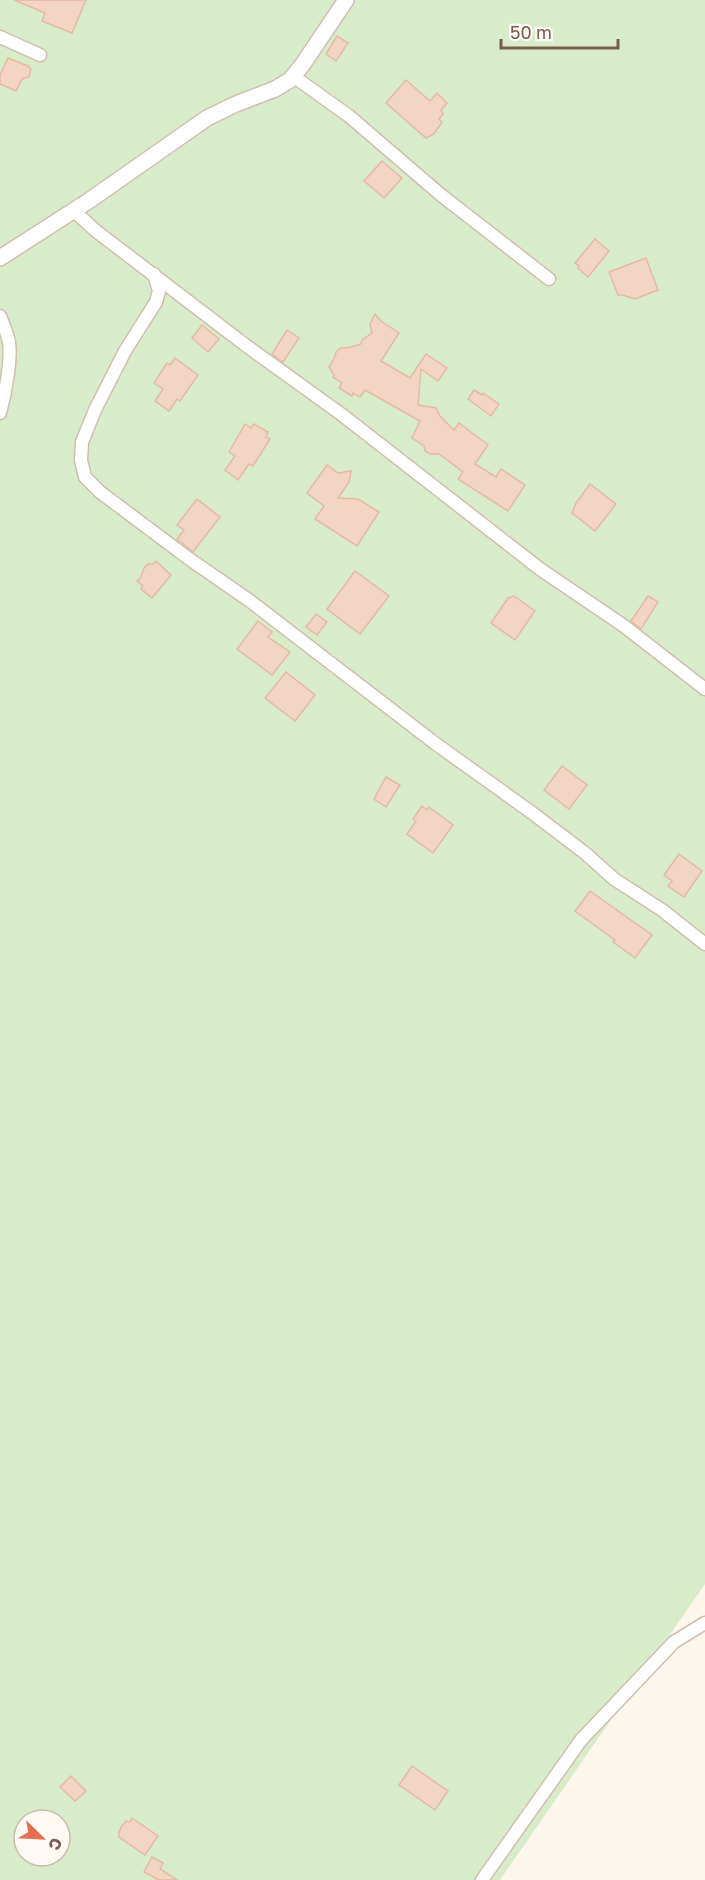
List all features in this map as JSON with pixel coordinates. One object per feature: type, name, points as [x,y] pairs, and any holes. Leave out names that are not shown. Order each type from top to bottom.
[{"type":"street","points":[[0,258],[74,211],[207,118],[275,89],[290,80],[346,0]]},
{"type":"street","points":[[0,37],[40,55]]},
{"type":"street","points":[[293,76],[349,116],[441,195],[549,279]]},
{"type":"street","points":[[74,211],[96,231],[248,347],[341,414],[540,569],[624,626],[705,689]]},
{"type":"street","points":[[154,274],[159,291],[156,302],[125,351],[95,410],[82,442],[81,460],[85,477],[100,492],[249,601],[436,744],[531,812],[585,853],[614,879],[662,910],[705,944]]},
{"type":"street","points":[[0,316],[9,340],[7,381],[0,413]]},
{"type":"street","points":[[482,1880],[581,1740],[674,1642],[705,1623]]},
{"type":"green space","points":[[0,0],[705,0],[705,1584],[500,1880],[0,1880]]},
{"type":"building","points":[[14,0],[86,0],[72,33],[42,21],[45,13]]},
{"type":"building","points":[[337,36],[348,43],[336,61],[326,54]]},
{"type":"building","points":[[8,58],[31,69],[29,77],[22,79],[16,91],[0,84],[0,75]]},
{"type":"building","points":[[406,80],[430,101],[437,93],[447,103],[441,110],[443,114],[439,119],[442,122],[434,134],[426,138],[386,103]]},
{"type":"building","points":[[382,161],[402,178],[384,198],[364,181]]},
{"type":"building","points":[[595,239],[609,251],[588,277],[575,263]]},
{"type":"building","points":[[646,258],[658,290],[635,299],[618,295],[609,272]]},
{"type":"building","points":[[375,314],[399,333],[381,361],[410,378],[426,354],[447,368],[438,381],[421,369],[418,405],[436,408],[440,416],[454,430],[459,423],[488,445],[475,464],[496,477],[501,469],[525,485],[508,511],[458,479],[463,472],[439,454],[430,454],[425,451],[424,446],[412,438],[420,421],[365,390],[360,397],[353,393],[352,396],[339,388],[342,383],[333,377],[329,367],[336,352],[341,348],[361,344],[362,340],[372,333],[370,324]]},
{"type":"building","points":[[202,325],[219,339],[208,352],[192,338]]},
{"type":"building","points":[[287,330],[299,338],[283,362],[272,354]]},
{"type":"building","points":[[175,358],[198,375],[180,401],[177,399],[169,411],[155,401],[163,389],[154,383],[167,363],[170,365]]},
{"type":"building","points":[[474,390],[499,404],[491,416],[468,399]]},
{"type":"building","points":[[245,424],[251,428],[254,424],[268,432],[266,437],[270,439],[253,466],[249,464],[238,480],[225,470],[235,456],[229,452]]},
{"type":"building","points":[[327,465],[338,473],[351,471],[349,482],[338,498],[358,499],[379,512],[357,546],[315,519],[324,506],[307,493]]},
{"type":"building","points":[[590,484],[616,504],[595,531],[572,513],[576,503]]},
{"type":"building","points":[[197,499],[220,517],[193,552],[177,539],[184,530],[177,525]]},
{"type":"building","points":[[156,561],[171,575],[152,598],[141,589],[143,586],[137,581],[144,568]]},
{"type":"building","points":[[355,571],[389,596],[360,634],[327,609]]},
{"type":"building","points":[[514,596],[535,611],[515,640],[491,623],[508,598]]},
{"type":"building","points":[[648,596],[658,602],[641,629],[631,621]]},
{"type":"building","points":[[316,614],[327,622],[317,635],[306,627]]},
{"type":"building","points":[[258,621],[272,632],[268,637],[290,652],[272,675],[237,649]]},
{"type":"building","points":[[286,672],[315,695],[295,721],[265,698]]},
{"type":"building","points":[[562,766],[587,785],[569,809],[544,790]]},
{"type":"building","points":[[386,777],[400,785],[386,807],[374,799]]},
{"type":"building","points":[[422,806],[427,810],[429,807],[453,825],[433,853],[407,834]]},
{"type":"building","points":[[679,854],[702,871],[684,897],[668,886],[672,881],[664,875]]},
{"type":"building","points":[[590,891],[652,935],[635,958],[613,942],[615,940],[575,911]]},
{"type":"building","points":[[412,1766],[448,1791],[435,1810],[399,1785]]},
{"type":"building","points":[[71,1776],[86,1791],[75,1801],[60,1787]]},
{"type":"building","points":[[132,1818],[158,1836],[145,1855],[119,1837],[122,1826],[126,1821],[130,1822]]},
{"type":"building","points":[[152,1857],[163,1863],[160,1869],[177,1880],[159,1880],[144,1872]]}]
